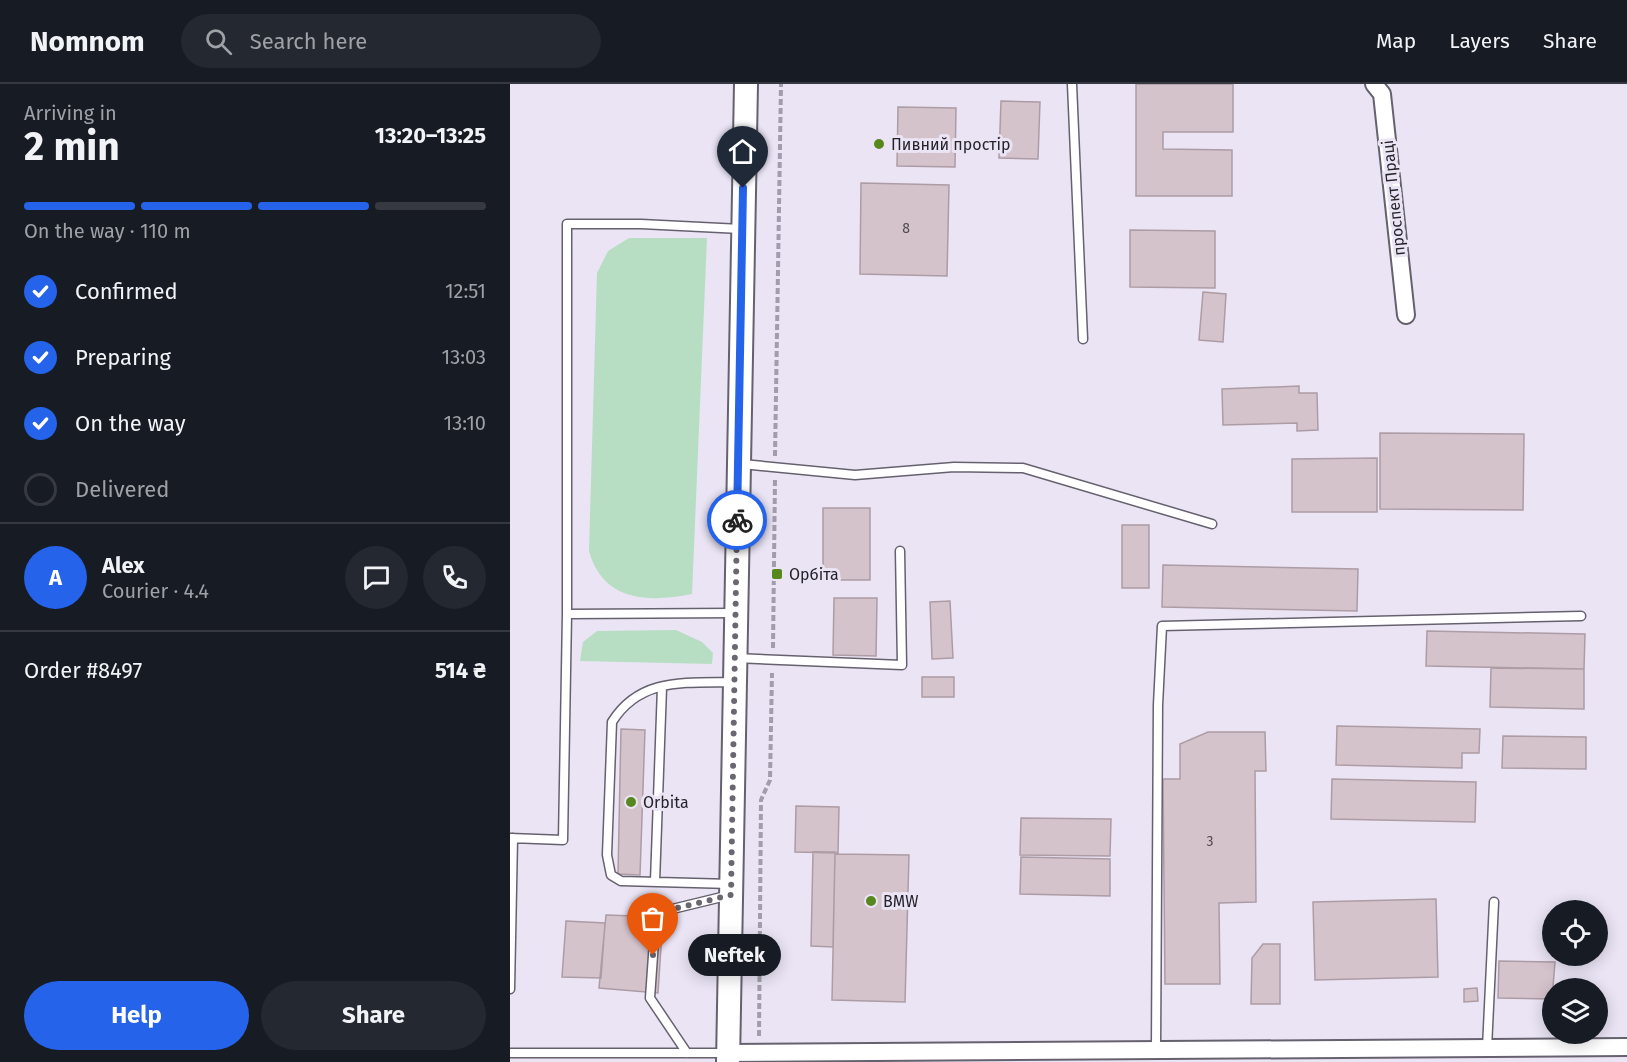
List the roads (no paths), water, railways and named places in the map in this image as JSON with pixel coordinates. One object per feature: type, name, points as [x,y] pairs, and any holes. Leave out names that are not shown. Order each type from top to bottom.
[{"type":"street","points":[[746,84],[728,1058],[766,1052],[1156,1048],[1257,1055],[1487,1047],[1627,1047]]},
{"type":"street","name":"проспект Праці","points":[[1374,84],[1382,94],[1406,315]]},
{"type":"lane","points":[[1072,84],[1083,339]]},
{"type":"lane","points":[[510,988],[512,838],[563,840],[567,614],[567,224],[640,224],[742,229]]},
{"type":"lane","points":[[738,464],[855,475],[954,467],[1023,468],[1212,524]]},
{"type":"lane","points":[[735,658],[902,664],[900,551]]},
{"type":"lane","points":[[567,614],[736,613]]},
{"type":"lane","points":[[1156,1048],[1158,705],[1162,626],[1581,616]]},
{"type":"lane","points":[[731,889],[655,882],[621,882],[611,875],[607,855],[612,722],[623,704],[646,690],[735,682]]},
{"type":"lane","points":[[655,882],[662,687]]},
{"type":"lane","points":[[687,1053],[650,998],[656,913],[731,889]]},
{"type":"lane","points":[[1487,1047],[1487,997],[1494,902]]},
{"type":"lane","points":[[510,1053],[687,1053],[728,1058]]},
{"type":"place","name":"Пивний простір","points":[[879,144]]},
{"type":"place","name":"Орбіта","points":[[777,574]]},
{"type":"place","name":"Orbita","points":[[631,802]]},
{"type":"place","name":"BMW","points":[[871,901]]},
{"type":"place","name":"Neftek","points":[[653,955]]}]
